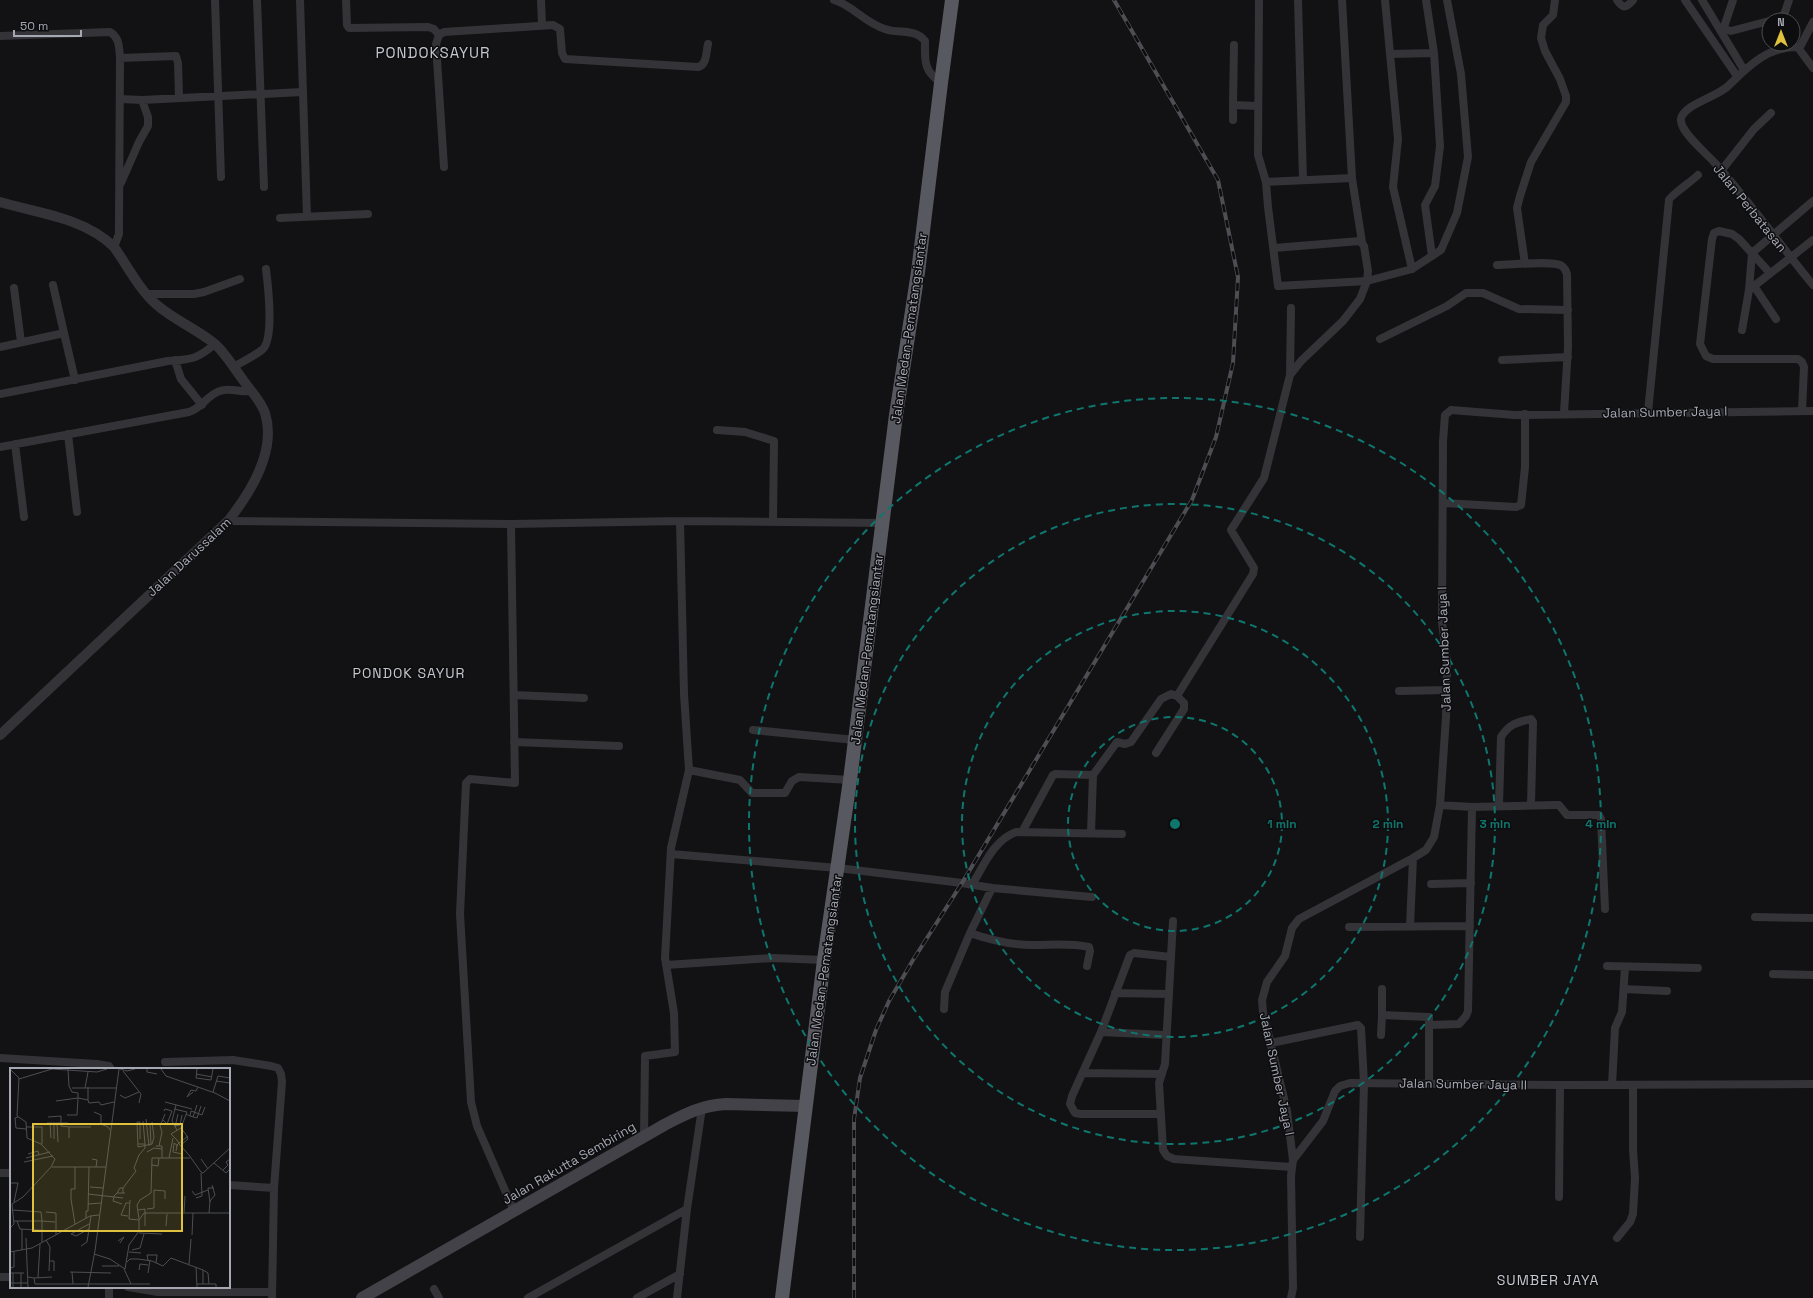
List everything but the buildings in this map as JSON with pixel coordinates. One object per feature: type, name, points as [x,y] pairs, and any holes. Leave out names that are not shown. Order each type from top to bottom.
[{"type":"highway","name":"Jalan Medan-Pematangsiantar","points":[[782,1298],[824,960],[850,780],[896,415],[918,272],[952,0]]},
{"type":"main road","name":"Jalan Rakutta Sembiring","points":[[362,1298],[644,1136],[692,1111],[714,1104],[805,1106]]},
{"type":"street","points":[[215,0],[221,177]]},
{"type":"street","points":[[256,0],[264,187]]},
{"type":"street","points":[[300,0],[307,217]]},
{"type":"street","points":[[346,0],[347,25],[349,28],[428,27],[434,29],[439,35]]},
{"type":"street","points":[[541,0],[542,26]]},
{"type":"street","points":[[834,0],[847,6],[876,26],[887,30],[918,34],[924,41],[927,71],[941,84]]},
{"type":"street","points":[[1259,0],[1258,155],[1266,182],[1278,286],[1367,281],[1412,269],[1441,250],[1457,214],[1468,157],[1461,74],[1447,0]]},
{"type":"street","points":[[1298,0],[1303,180]]},
{"type":"street","points":[[1290,375],[1302,361],[1343,321],[1360,299],[1367,281],[1368,271],[1352,178],[1342,0]]},
{"type":"street","points":[[1385,0],[1398,139],[1393,187],[1412,269]]},
{"type":"street","points":[[1426,0],[1434,53],[1440,146],[1435,186],[1425,205],[1432,256]]},
{"type":"street","points":[[1525,264],[1517,208],[1520,196],[1531,162],[1566,102],[1566,96],[1560,79],[1545,51],[1541,38],[1543,25],[1553,15],[1555,0]]},
{"type":"street","points":[[1617,0],[1621,6],[1624,7],[1627,7],[1633,0]]},
{"type":"street","points":[[1685,0],[1737,76],[1754,61],[1773,52]]},
{"type":"street","points":[[1702,0],[1723,31],[1744,70]]},
{"type":"street","points":[[1723,31],[1733,0]]},
{"type":"street","points":[[1785,12],[1789,0]]},
{"type":"street","points":[[1801,47],[1813,22]]},
{"type":"street","points":[[1723,31],[1731,31],[1761,23]]},
{"type":"street","points":[[444,167],[436,44],[439,35],[444,32],[553,25],[560,29],[563,57],[569,60],[698,67],[702,66],[704,63],[708,44]]},
{"type":"street","points":[[0,36],[110,32],[115,35],[118,40],[120,58],[119,200],[118,234],[114,247]]},
{"type":"street","points":[[1233,120],[1234,45]]},
{"type":"street","points":[[1801,50],[1813,68]]},
{"type":"street","points":[[1391,54],[1434,53]]},
{"type":"street","points":[[120,58],[176,56],[178,63],[179,98]]},
{"type":"street","name":"Jalan Perbatasan","points":[[1737,76],[1721,92],[1687,109],[1683,114],[1681,124],[1686,132],[1722,171],[1813,285]]},
{"type":"street","points":[[120,99],[142,100],[302,92]]},
{"type":"street","points":[[119,200],[123,179],[148,126],[148,117],[142,100]]},
{"type":"street","points":[[1233,105],[1258,106]]},
{"type":"street","points":[[1722,171],[1754,128],[1771,113]]},
{"type":"street","points":[[1648,412],[1668,200],[1669,196],[1680,190],[1698,175]]},
{"type":"street","points":[[1266,182],[1352,178]]},
{"type":"street","points":[[1742,330],[1752,288],[1752,253],[1813,201]]},
{"type":"street","name":"Jalan Darussalam","points":[[0,202],[84,226],[114,247],[157,306],[215,344],[251,391],[264,411],[266,419],[264,459],[251,487],[228,521],[0,735]]},
{"type":"street","points":[[280,218],[368,214]]},
{"type":"street","points":[[1770,273],[1732,234],[1719,231],[1714,234],[1712,239],[1700,332],[1700,344],[1702,351],[1706,356],[1713,359],[1798,359],[1802,362],[1804,367],[1802,411]]},
{"type":"street","points":[[1274,248],[1358,240],[1362,242]]},
{"type":"street","points":[[1752,288],[1813,240]]},
{"type":"street","points":[[1497,265],[1550,263],[1561,265],[1565,268],[1567,274],[1568,357],[1564,413]]},
{"type":"street","points":[[234,367],[262,349],[267,343],[270,305],[266,269]]},
{"type":"street","points":[[147,294],[194,294],[240,279]]},
{"type":"street","points":[[53,285],[75,380]]},
{"type":"street","points":[[14,288],[22,342]]},
{"type":"street","points":[[1752,288],[1776,319]]},
{"type":"street","points":[[1380,340],[1447,306],[1466,292],[1483,293],[1519,309],[1568,310]]},
{"type":"street","points":[[1177,696],[1254,572],[1254,568],[1232,530],[1264,478],[1290,375],[1291,308]]},
{"type":"street","points":[[0,347],[64,333]]},
{"type":"street","points":[[0,394],[175,360],[196,358],[215,344]]},
{"type":"street","points":[[1502,360],[1568,357]]},
{"type":"street","points":[[175,360],[181,379],[202,404]]},
{"type":"street","points":[[0,447],[189,412],[220,390],[230,389],[243,392],[251,391]]},
{"type":"street","name":"Jalan Sumber Jaya I","points":[[1293,1163],[1287,1111],[1263,1012],[1262,1000],[1267,982],[1285,956],[1292,928],[1295,923],[1426,850],[1434,837],[1440,805],[1447,690],[1447,662],[1442,622],[1442,441],[1445,415],[1451,410],[1525,414],[1813,410]]},
{"type":"street","points":[[1442,504],[1516,507],[1521,505],[1525,467],[1525,414]]},
{"type":"street","points":[[717,430],[745,432],[774,441],[773,522]]},
{"type":"street","points":[[68,434],[77,512]]},
{"type":"street","points":[[15,444],[24,517]]},
{"type":"street","points":[[228,521],[511,524],[680,521],[883,523]]},
{"type":"street","points":[[644,1136],[645,1056],[676,1052],[674,1013],[665,958],[671,854],[689,770],[684,694],[680,521]]},
{"type":"street","points":[[511,524],[515,783],[468,780],[464,786],[460,914],[471,1102],[477,1126],[514,1210]]},
{"type":"street","points":[[1399,691],[1447,690]]},
{"type":"street","points":[[1091,833],[1093,775],[1117,742],[1125,744],[1131,742],[1161,699],[1167,694],[1171,694],[1177,696],[1184,703],[1184,708],[1156,753]]},
{"type":"street","points":[[514,695],[584,698]]},
{"type":"street","points":[[1499,806],[1501,737],[1506,728],[1514,723],[1531,719],[1533,722],[1532,805]]},
{"type":"street","points":[[753,730],[855,740]]},
{"type":"street","points":[[514,742],[619,746]]},
{"type":"street","points":[[689,770],[740,780],[749,791],[756,794],[785,793],[792,781],[799,777],[850,780]]},
{"type":"street","points":[[1022,832],[1052,775],[1093,775]]},
{"type":"street","points":[[1440,805],[1472,807],[1559,805],[1567,815],[1599,815],[1601,819],[1605,909]]},
{"type":"street","points":[[1430,1025],[1459,1024],[1466,1016],[1469,1003],[1472,807]]},
{"type":"street","points":[[972,885],[997,844],[1006,836],[1022,832],[1122,834]]},
{"type":"street","points":[[671,854],[838,868],[992,888],[1092,897]]},
{"type":"street","points":[[1410,926],[1413,858]]},
{"type":"street","points":[[1431,884],[1471,883]]},
{"type":"street","points":[[944,1009],[945,992],[970,933],[992,888]]},
{"type":"street","points":[[1755,917],[1813,918]]},
{"type":"street","points":[[1173,921],[1165,1064],[1158,1084],[1162,1150],[1167,1156],[1174,1159],[1293,1163],[1293,1288],[1291,1298]]},
{"type":"street","points":[[1348,927],[1470,926]]},
{"type":"street","points":[[970,933],[989,940],[1021,944],[1053,944],[1088,947],[1090,950],[1087,966]]},
{"type":"street","points":[[1160,1114],[1075,1113],[1070,1104],[1072,1096],[1101,1032],[1130,954],[1134,953],[1171,957]]},
{"type":"street","points":[[666,964],[773,958],[824,960]]},
{"type":"street","points":[[1607,966],[1698,968]]},
{"type":"street","points":[[1612,1085],[1615,1028],[1622,1012],[1625,967]]},
{"type":"street","points":[[1773,974],[1813,975]]},
{"type":"street","points":[[1381,1036],[1382,989]]},
{"type":"street","points":[[1624,989],[1667,991]]},
{"type":"street","points":[[1115,993],[1169,994]]},
{"type":"street","points":[[1382,1015],[1427,1016],[1430,1019],[1429,1084]]},
{"type":"street","points":[[1271,1043],[1344,1026],[1360,1026],[1361,1028],[1364,1083],[1360,1237]]},
{"type":"street","points":[[1101,1032],[1166,1035]]},
{"type":"street","points":[[0,1058],[97,1064],[109,1066],[110,1068]]},
{"type":"street","points":[[134,1288],[158,1292],[272,1295],[274,1188],[282,1082],[281,1074],[278,1068],[233,1060],[165,1062]]},
{"type":"street","points":[[1083,1073],[1162,1074]]},
{"type":"street","name":"Jalan Sumber Jaya II","points":[[1293,1163],[1323,1121],[1333,1095],[1340,1086],[1350,1083],[1560,1085],[1813,1084]]},
{"type":"street","points":[[1559,1197],[1560,1085]]},
{"type":"street","points":[[1617,1238],[1630,1222],[1633,1214],[1635,1178],[1632,1085]]},
{"type":"street","points":[[677,1298],[687,1209],[702,1108]]},
{"type":"street","points":[[230,1185],[274,1188]]},
{"type":"street","points":[[528,1298],[687,1209]]},
{"type":"street","points":[[637,1298],[680,1274]]},
{"type":"street","points":[[0,1277],[10,1278]]},
{"type":"street","points":[[434,1289],[439,1298]]},
{"type":"railway","points":[[854,1298],[854,1119],[860,1078],[876,1030],[889,1001],[913,960],[962,883],[1192,500],[1216,437],[1233,363],[1238,277],[1218,180],[1114,0]]},
{"type":"district","name":"PONDOKSAYUR","points":[[433,52]]},
{"type":"district","name":"PONDOK SAYUR","points":[[409,673]]},
{"type":"district","name":"SUMBER JAYA","points":[[1548,1280]]}]
